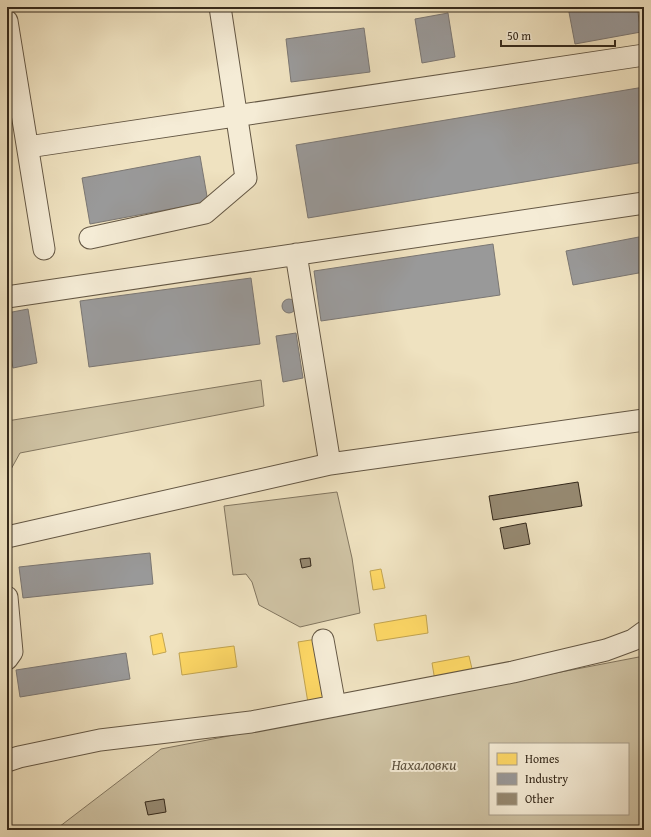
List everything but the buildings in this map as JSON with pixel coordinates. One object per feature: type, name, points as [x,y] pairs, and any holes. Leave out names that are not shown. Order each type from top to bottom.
[{"type":"street","points":[[90,238],[206,213],[246,178],[220,7]]},
{"type":"street","points":[[7,21],[9,46],[28,147],[44,248]]},
{"type":"street","points":[[28,147],[644,56]]},
{"type":"street","points":[[7,297],[644,203]]},
{"type":"street","points":[[296,254],[330,464]]},
{"type":"street","points":[[7,537],[330,464],[644,420]]},
{"type":"street","points":[[7,597],[12,652],[7,659]]},
{"type":"street","points":[[7,761],[19,757],[100,740],[251,722],[513,672],[606,650],[633,640],[644,632]]},
{"type":"street","points":[[323,640],[336,706]]},
{"type":"green space","points":[[261,380],[264,406],[20,453],[10,471],[7,473],[7,421]]},
{"type":"green space","points":[[337,492],[352,558],[360,613],[300,627],[259,605],[252,582],[246,574],[233,575],[224,506]]},
{"type":"green space","name":"Нахаловки","points":[[644,656],[644,830],[55,830],[161,749]]}]
